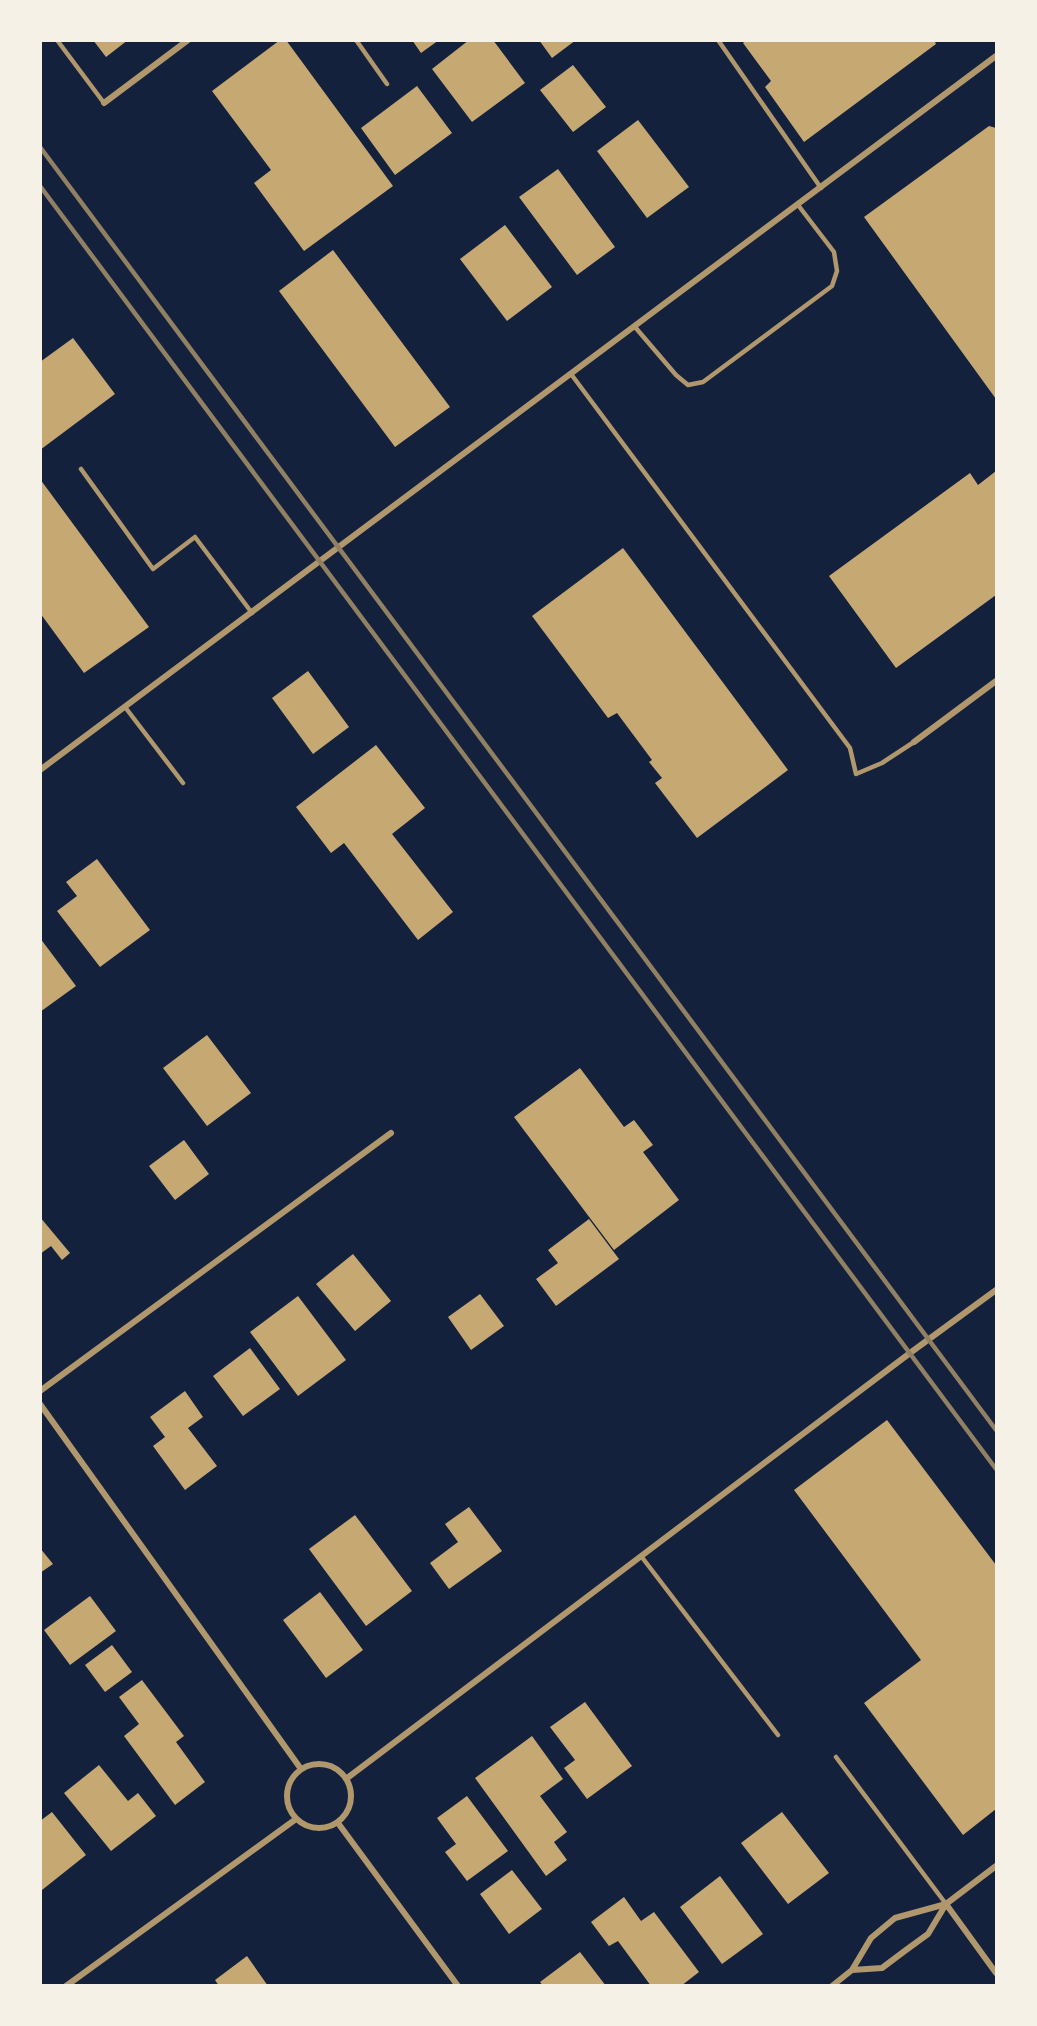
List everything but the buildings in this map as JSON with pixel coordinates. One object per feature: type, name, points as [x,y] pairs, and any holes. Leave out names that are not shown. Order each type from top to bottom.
[{"type":"street","points":[[104,103],[188,40]]},
{"type":"street","points":[[40,770],[996,56]]},
{"type":"street","points":[[914,742],[996,681]]},
{"type":"street","points":[[40,1391],[391,1133]]},
{"type":"street","points":[[346,1779],[996,1290]]},
{"type":"street","points":[[40,1404],[301,1770]]},
{"type":"street","points":[[310,1765],[331,1766],[346,1779],[351,1798],[349,1807],[338,1823],[320,1829],[303,1824],[289,1809],[287,1798],[292,1777],[310,1765]]},
{"type":"street","points":[[66,1986],[296,1819]]},
{"type":"street","points":[[338,1823],[458,1986]]},
{"type":"street","points":[[852,1970],[882,1968],[928,1934],[946,1904],[996,1866]]},
{"type":"street","points":[[831,1986],[852,1970],[871,1938],[895,1918],[946,1904]]},
{"type":"street","points":[[946,1904],[996,1973]]},
{"type":"lane","points":[[57,40],[104,103]]},
{"type":"lane","points":[[356,40],[387,84]]},
{"type":"lane","points":[[718,40],[820,188]]},
{"type":"lane","points":[[635,327],[676,375],[688,385],[703,382],[814,300],[832,286],[837,271],[834,252],[798,205]]},
{"type":"lane","points":[[572,374],[850,748],[856,774],[882,763],[914,742]]},
{"type":"lane","points":[[81,469],[153,569],[195,537],[252,613]]},
{"type":"lane","points":[[125,707],[183,783]]},
{"type":"lane","points":[[641,1556],[778,1736]]},
{"type":"lane","points":[[836,1756],[946,1904]]},
{"type":"railway","points":[[40,147],[996,1430]]},
{"type":"railway","points":[[40,186],[996,1469]]}]
